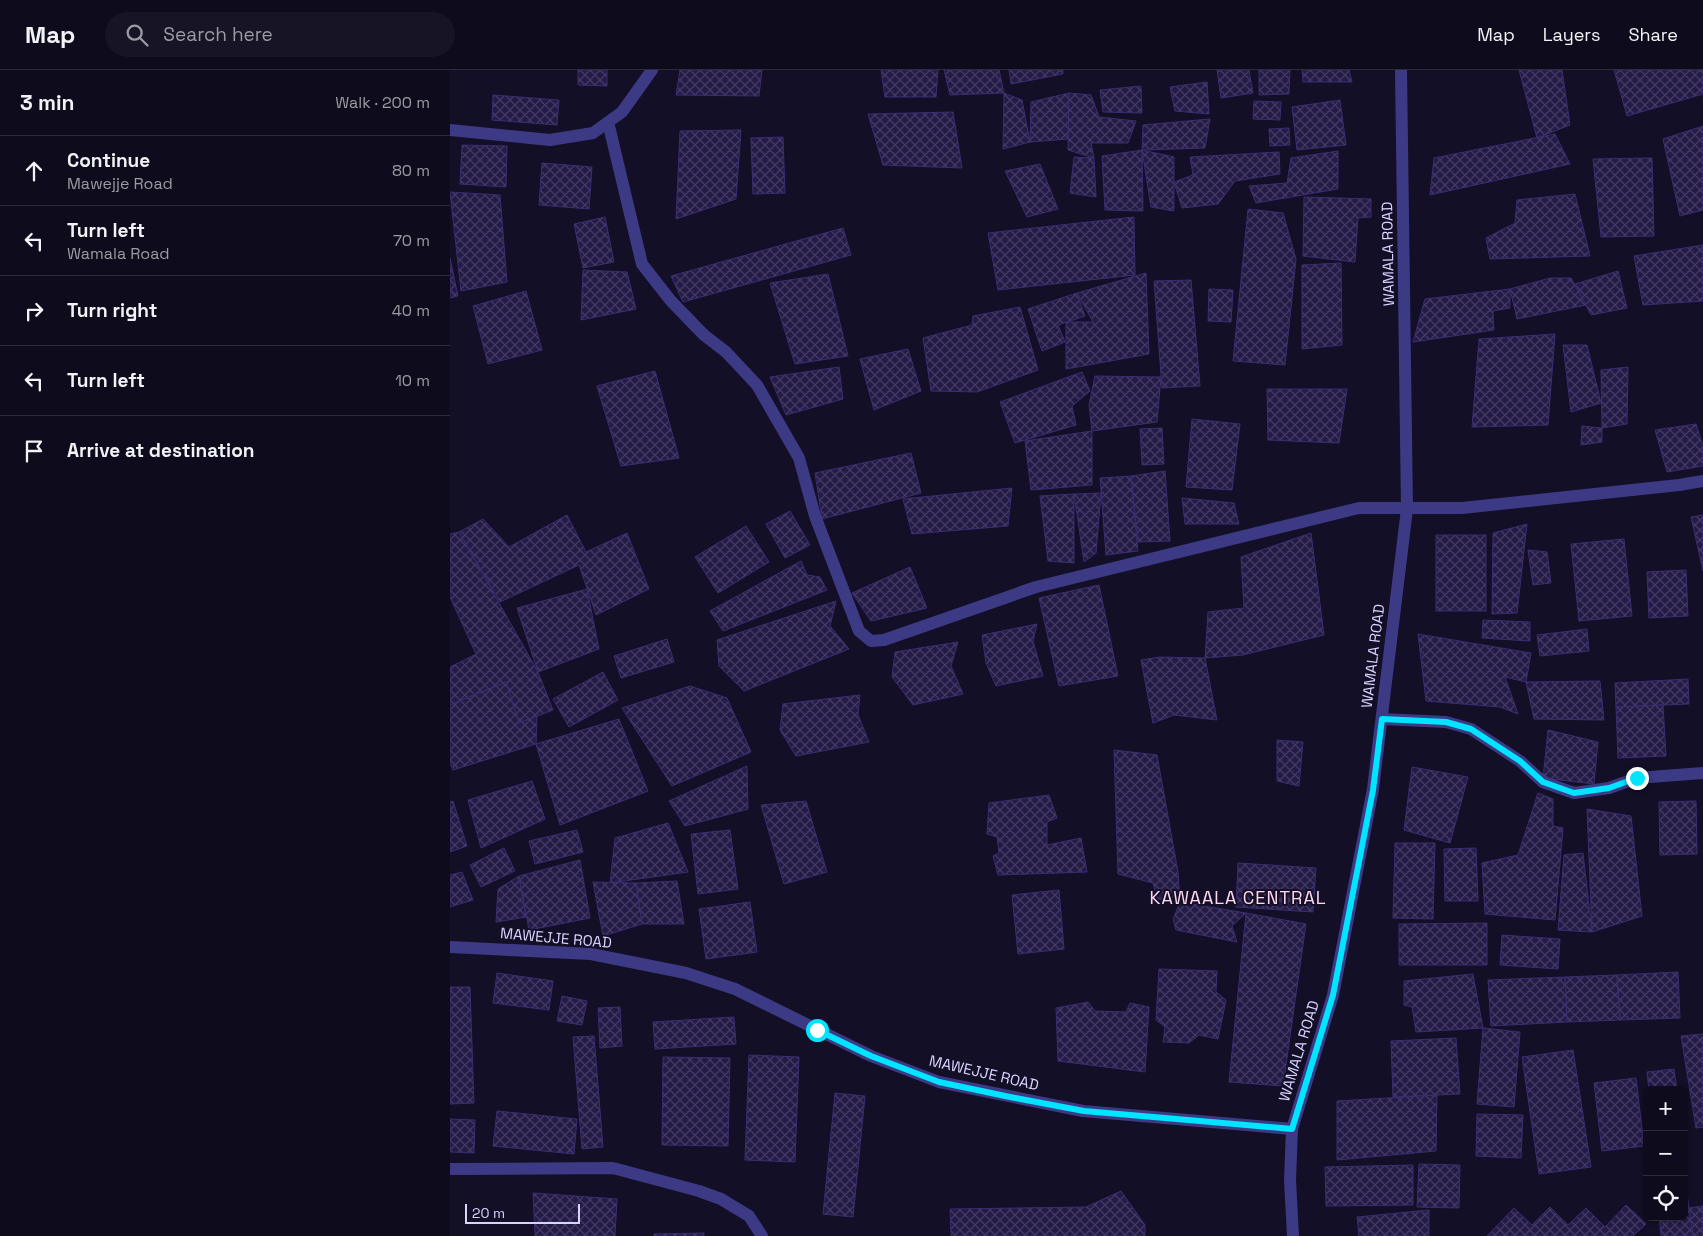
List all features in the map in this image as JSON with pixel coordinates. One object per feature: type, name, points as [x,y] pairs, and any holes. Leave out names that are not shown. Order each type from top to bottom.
[{"type":"street","points":[[450,130],[550,140],[593,133],[622,112],[652,70]]},
{"type":"street","name":"WAMALA ROAD","points":[[1293,1236],[1290,1180],[1292,1129],[1333,995],[1373,790],[1407,509],[1401,70]]},
{"type":"street","points":[[608,122],[642,264],[671,301],[704,335],[726,352],[757,385],[798,458],[815,516],[859,631],[871,641],[884,640],[1036,587],[1360,508],[1462,508],[1703,481]]},
{"type":"street","points":[[1382,719],[1446,722],[1471,729],[1520,761],[1543,782],[1574,793],[1609,788],[1637,778],[1703,773]]},
{"type":"street","name":"MAWEJJE ROAD","points":[[450,947],[591,954],[686,973],[735,990],[871,1056],[939,1082],[1084,1111],[1292,1129]]},
{"type":"street","points":[[450,1169],[613,1168],[700,1191],[721,1199],[749,1216],[762,1236]]},
{"type":"building","points":[[578,70],[607,70],[607,86],[578,85]]},
{"type":"building","points":[[680,70],[762,70],[759,96],[676,95]]},
{"type":"building","points":[[881,70],[938,70],[936,97],[885,97]]},
{"type":"building","points":[[944,70],[999,70],[1004,93],[950,95]]},
{"type":"building","points":[[1009,70],[1063,70],[1063,74],[1011,84]]},
{"type":"building","points":[[1217,70],[1249,70],[1253,93],[1221,98]]},
{"type":"building","points":[[1259,70],[1290,70],[1289,94],[1259,95]]},
{"type":"building","points":[[1302,70],[1349,70],[1352,82],[1303,82]]},
{"type":"building","points":[[1519,70],[1562,70],[1570,125],[1537,138]]},
{"type":"building","points":[[1614,70],[1703,70],[1703,94],[1627,116]]},
{"type":"building","points":[[1207,82],[1209,114],[1175,111],[1170,87]]},
{"type":"building","points":[[1141,86],[1142,113],[1103,112],[1100,90]]},
{"type":"building","points":[[1004,93],[1022,100],[1030,142],[1003,149]]},
{"type":"building","points":[[1069,93],[1068,139],[1030,142],[1031,102]]},
{"type":"building","points":[[1069,93],[1091,95],[1099,117],[1136,121],[1128,143],[1091,143],[1094,158],[1068,150]]},
{"type":"building","points":[[493,95],[559,100],[557,125],[492,120]]},
{"type":"building","points":[[1340,100],[1346,145],[1297,150],[1292,107]]},
{"type":"building","points":[[1254,101],[1281,102],[1280,120],[1253,119]]},
{"type":"building","points":[[953,112],[962,168],[883,165],[868,114]]},
{"type":"building","points":[[1210,119],[1205,148],[1142,150],[1143,125]]},
{"type":"building","points":[[1703,126],[1703,210],[1680,216],[1663,139]]},
{"type":"building","points":[[1289,128],[1290,145],[1270,146],[1269,129]]},
{"type":"building","points":[[741,130],[736,199],[676,219],[680,131]]},
{"type":"building","points":[[1555,134],[1570,164],[1430,195],[1434,158]]},
{"type":"building","points":[[783,137],[785,193],[753,194],[751,138]]},
{"type":"building","points":[[462,145],[507,146],[506,187],[460,184]]},
{"type":"building","points":[[1142,150],[1143,211],[1105,210],[1102,156]]},
{"type":"building","points":[[1142,150],[1174,157],[1174,211],[1151,207]]},
{"type":"building","points":[[1338,151],[1338,189],[1256,203],[1249,186],[1287,183],[1291,158]]},
{"type":"building","points":[[1279,152],[1280,174],[1235,181],[1218,204],[1182,208],[1174,182],[1193,175],[1190,157]]},
{"type":"building","points":[[1074,157],[1094,158],[1096,197],[1070,193]]},
{"type":"building","points":[[1652,158],[1654,236],[1601,237],[1593,159]]},
{"type":"building","points":[[542,163],[592,167],[589,209],[539,205]]},
{"type":"building","points":[[1040,164],[1058,209],[1027,217],[1005,171]]},
{"type":"building","points":[[450,192],[500,195],[507,282],[461,291]]},
{"type":"building","points":[[1575,194],[1590,256],[1490,259],[1486,238],[1515,223],[1517,200]]},
{"type":"building","points":[[1304,197],[1371,199],[1371,217],[1358,218],[1355,262],[1303,256]]},
{"type":"building","points":[[1248,209],[1283,213],[1296,259],[1285,365],[1233,361]]},
{"type":"building","points":[[605,217],[614,262],[583,268],[574,224]]},
{"type":"building","points":[[1134,217],[1135,275],[998,290],[988,233]]},
{"type":"building","points":[[843,228],[851,255],[683,302],[671,276]]},
{"type":"building","points":[[1703,245],[1703,301],[1643,305],[1634,256]]},
{"type":"building","points":[[450,258],[458,296],[450,298]]},
{"type":"building","points":[[1341,263],[1342,345],[1302,349],[1302,265]]},
{"type":"building","points":[[583,270],[627,272],[636,309],[581,320]]},
{"type":"building","points":[[1618,271],[1627,308],[1591,315],[1575,284]]},
{"type":"building","points":[[1146,273],[1149,354],[1066,369],[1066,322],[1093,322],[1077,293]]},
{"type":"building","points":[[828,274],[848,356],[795,364],[770,283]]},
{"type":"building","points":[[1550,278],[1571,278],[1586,305],[1517,319],[1510,289]]},
{"type":"building","points":[[1191,280],[1200,386],[1162,388],[1154,281]]},
{"type":"building","points":[[1209,289],[1233,290],[1231,322],[1208,321]]},
{"type":"building","points":[[1510,289],[1510,308],[1493,311],[1494,330],[1413,342],[1425,299]]},
{"type":"building","points":[[526,291],[542,350],[488,364],[473,306]]},
{"type":"building","points":[[1077,293],[1085,316],[1058,325],[1065,342],[1042,351],[1028,309]]},
{"type":"building","points":[[1020,307],[1038,370],[977,392],[931,391],[923,338],[972,325],[973,316]]},
{"type":"building","points":[[1555,334],[1548,425],[1472,427],[1479,339]]},
{"type":"building","points":[[1563,345],[1587,345],[1601,403],[1571,412]]},
{"type":"building","points":[[908,349],[921,391],[874,410],[860,359]]},
{"type":"building","points":[[839,367],[843,399],[786,415],[770,377]]},
{"type":"building","points":[[1628,367],[1627,424],[1602,428],[1601,370]]},
{"type":"building","points":[[655,371],[679,458],[621,466],[597,386]]},
{"type":"building","points":[[1082,372],[1090,391],[1072,406],[1076,425],[1015,443],[1000,402]]},
{"type":"building","points":[[1095,376],[1161,377],[1157,422],[1092,431],[1089,405]]},
{"type":"building","points":[[1267,389],[1347,389],[1339,443],[1268,440]]},
{"type":"building","points":[[1192,419],[1240,424],[1232,490],[1186,487]]},
{"type":"building","points":[[1696,424],[1703,446],[1703,466],[1667,472],[1655,430]]},
{"type":"building","points":[[1582,426],[1602,428],[1602,442],[1581,445]]},
{"type":"building","points":[[1162,428],[1164,464],[1142,465],[1140,429]]},
{"type":"building","points":[[1092,431],[1092,485],[1031,490],[1025,441]]},
{"type":"building","points":[[911,453],[921,493],[822,519],[815,473]]},
{"type":"building","points":[[1165,471],[1170,541],[1138,542],[1131,476]]},
{"type":"building","points":[[1131,476],[1138,551],[1106,555],[1100,478]]},
{"type":"building","points":[[1012,488],[1008,526],[912,534],[903,499]]},
{"type":"building","points":[[1101,493],[1096,553],[1084,562],[1074,494]]},
{"type":"building","points":[[1074,494],[1074,563],[1048,561],[1040,496]]},
{"type":"building","points":[[1182,498],[1234,503],[1239,524],[1185,524]]},
{"type":"building","points":[[790,511],[810,545],[785,558],[766,524]]},
{"type":"building","points":[[567,515],[586,552],[627,533],[649,589],[596,615],[579,565],[500,602],[459,532],[483,519],[509,547]]},
{"type":"building","points":[[1703,515],[1703,571],[1691,517]]},
{"type":"building","points":[[1527,524],[1517,613],[1492,614],[1493,533]]},
{"type":"building","points":[[746,526],[769,562],[718,593],[695,557]]},
{"type":"building","points":[[459,532],[538,672],[553,710],[519,723],[506,682],[450,705],[450,667],[476,654],[450,597],[450,534]]},
{"type":"building","points":[[1311,533],[1324,635],[1243,655],[1205,658],[1208,612],[1244,608],[1241,557]]},
{"type":"building","points":[[1436,535],[1486,535],[1486,611],[1436,611]]},
{"type":"building","points":[[1624,539],[1632,616],[1579,621],[1571,544]]},
{"type":"building","points":[[1528,550],[1547,552],[1551,583],[1533,585]]},
{"type":"building","points":[[801,561],[807,575],[820,577],[827,590],[723,631],[710,611]]},
{"type":"building","points":[[910,567],[927,608],[871,621],[852,593]]},
{"type":"building","points":[[1686,570],[1688,616],[1649,618],[1647,572]]},
{"type":"building","points":[[1099,585],[1118,676],[1059,686],[1039,598]]},
{"type":"building","points":[[587,589],[599,649],[538,672],[517,608]]},
{"type":"building","points":[[836,601],[830,626],[849,649],[744,691],[719,666],[717,640]]},
{"type":"building","points":[[1483,620],[1530,622],[1530,641],[1482,638]]},
{"type":"building","points":[[1037,624],[1033,641],[1043,676],[996,686],[986,663],[982,635]]},
{"type":"building","points":[[1587,629],[1589,651],[1540,656],[1537,635]]},
{"type":"building","points":[[1418,634],[1531,653],[1526,682],[1505,677],[1518,714],[1500,707],[1426,701]]},
{"type":"building","points":[[667,639],[674,662],[621,678],[614,656]]},
{"type":"building","points":[[958,642],[951,666],[963,694],[913,705],[892,677],[895,652]]},
{"type":"building","points":[[1160,657],[1205,658],[1217,720],[1174,715],[1153,723],[1141,660]]},
{"type":"building","points":[[603,672],[618,700],[569,727],[553,699]]},
{"type":"building","points":[[1688,679],[1689,704],[1616,707],[1615,683]]},
{"type":"building","points":[[1600,681],[1604,720],[1534,719],[1526,682]]},
{"type":"building","points":[[506,682],[519,723],[537,716],[536,744],[453,770],[450,763],[450,705]]},
{"type":"building","points":[[690,686],[727,698],[751,752],[672,786],[622,708]]},
{"type":"building","points":[[860,695],[858,715],[869,742],[796,756],[780,730],[783,704]]},
{"type":"building","points":[[1663,705],[1666,756],[1618,758],[1616,707]]},
{"type":"building","points":[[619,719],[648,791],[560,825],[536,744]]},
{"type":"building","points":[[1548,730],[1598,742],[1594,784],[1543,778]]},
{"type":"building","points":[[1277,740],[1303,742],[1299,786],[1277,781]]},
{"type":"building","points":[[1114,750],[1157,755],[1178,872],[1180,902],[1157,899],[1153,883],[1118,874]]},
{"type":"building","points":[[747,766],[748,809],[685,826],[669,801]]},
{"type":"building","points":[[1412,767],[1468,777],[1450,843],[1404,830]]},
{"type":"building","points":[[532,781],[545,819],[481,848],[468,800]]},
{"type":"building","points":[[1538,793],[1553,799],[1553,826],[1563,828],[1555,920],[1485,914],[1482,863],[1518,855]]},
{"type":"building","points":[[1049,795],[1057,818],[1047,822],[1047,845],[1081,838],[1087,872],[998,875],[993,856],[999,853],[997,837],[987,834],[989,803]]},
{"type":"building","points":[[453,801],[467,846],[450,852],[450,802]]},
{"type":"building","points":[[806,801],[827,872],[784,884],[761,805]]},
{"type":"building","points":[[1696,801],[1697,854],[1660,855],[1659,802]]},
{"type":"building","points":[[1587,809],[1631,816],[1642,916],[1592,932]]},
{"type":"building","points":[[668,823],[688,872],[610,883],[615,838]]},
{"type":"building","points":[[577,830],[583,852],[535,864],[529,841]]},
{"type":"building","points":[[730,830],[738,889],[698,894],[691,834]]},
{"type":"building","points":[[1395,843],[1435,843],[1433,919],[1393,918]]},
{"type":"building","points":[[504,848],[515,871],[481,887],[470,865]]},
{"type":"building","points":[[1476,848],[1478,901],[1445,901],[1444,849]]},
{"type":"building","points":[[1583,853],[1592,932],[1558,930],[1564,855]]},
{"type":"building","points":[[580,860],[590,918],[529,930],[519,876]]},
{"type":"building","points":[[1238,863],[1316,868],[1313,912],[1236,907]]},
{"type":"building","points":[[462,872],[473,900],[450,907],[450,875]]},
{"type":"building","points":[[519,876],[526,917],[496,922],[498,889]]},
{"type":"building","points":[[677,881],[684,924],[642,924],[636,883]]},
{"type":"building","points":[[593,882],[636,883],[642,924],[603,936]]},
{"type":"building","points":[[1059,890],[1064,949],[1018,954],[1012,895]]},
{"type":"building","points":[[750,902],[757,952],[706,959],[699,909]]},
{"type":"building","points":[[1180,902],[1246,913],[1232,926],[1237,942],[1176,930],[1173,919]]},
{"type":"building","points":[[1246,913],[1306,924],[1283,1086],[1229,1082]]},
{"type":"building","points":[[1487,923],[1487,965],[1399,965],[1399,924]]},
{"type":"building","points":[[1502,935],[1560,939],[1558,969],[1500,965]]},
{"type":"building","points":[[1159,969],[1217,971],[1216,992],[1226,1000],[1218,1039],[1199,1035],[1189,1043],[1163,1042],[1165,1027],[1156,1020]]},
{"type":"building","points":[[1678,972],[1680,1018],[1620,1020],[1617,975]]},
{"type":"building","points":[[497,973],[553,981],[549,1010],[493,1003]]},
{"type":"building","points":[[1473,974],[1483,1028],[1416,1032],[1412,1007],[1404,1005],[1404,981]]},
{"type":"building","points":[[1617,975],[1620,1020],[1567,1022],[1565,977]]},
{"type":"building","points":[[1565,977],[1567,1022],[1491,1026],[1488,980]]},
{"type":"building","points":[[450,987],[470,987],[474,1103],[450,1104]]},
{"type":"building","points":[[562,996],[587,1001],[582,1025],[557,1021]]},
{"type":"building","points":[[1088,1002],[1095,1011],[1126,1012],[1130,1003],[1149,1007],[1145,1072],[1058,1061],[1056,1008]]},
{"type":"building","points":[[620,1007],[622,1046],[600,1048],[598,1008]]},
{"type":"building","points":[[734,1017],[736,1044],[655,1049],[653,1022]]},
{"type":"building","points":[[1483,1028],[1520,1032],[1514,1107],[1477,1104]]},
{"type":"building","points":[[1703,1034],[1703,1127],[1696,1128],[1681,1036]]},
{"type":"building","points":[[594,1036],[603,1147],[582,1149],[573,1037]]},
{"type":"building","points":[[1456,1038],[1460,1094],[1393,1097],[1391,1041]]},
{"type":"building","points":[[1573,1050],[1591,1167],[1539,1174],[1522,1057]]},
{"type":"building","points":[[749,1055],[799,1057],[795,1162],[745,1160]]},
{"type":"building","points":[[663,1057],[730,1058],[728,1146],[662,1145]]},
{"type":"building","points":[[1674,1069],[1676,1086],[1649,1086],[1647,1072]]},
{"type":"building","points":[[1636,1078],[1643,1146],[1602,1151],[1594,1083]]},
{"type":"building","points":[[835,1093],[865,1096],[853,1217],[823,1214]]},
{"type":"building","points":[[1437,1095],[1436,1151],[1337,1160],[1337,1101]]},
{"type":"building","points":[[497,1111],[577,1119],[574,1154],[493,1146]]},
{"type":"building","points":[[1477,1114],[1523,1115],[1521,1158],[1476,1156]]},
{"type":"building","points":[[450,1119],[475,1120],[474,1153],[450,1152]]},
{"type":"building","points":[[1419,1164],[1460,1165],[1459,1208],[1417,1207]]},
{"type":"building","points":[[1413,1165],[1413,1205],[1326,1206],[1325,1167]]},
{"type":"building","points":[[1121,1191],[1145,1225],[1145,1236],[951,1236],[950,1209],[1086,1207]]},
{"type":"building","points":[[533,1193],[617,1199],[615,1236],[535,1236]]},
{"type":"building","points":[[1688,1200],[1693,1236],[1661,1236],[1659,1221],[1688,1221]]},
{"type":"building","points":[[1626,1205],[1646,1224],[1633,1236],[1487,1236],[1514,1208],[1532,1225],[1550,1207],[1568,1225],[1586,1208],[1605,1227]]},
{"type":"building","points":[[1703,1206],[1703,1236],[1693,1236],[1689,1208]]},
{"type":"building","points":[[1429,1210],[1429,1236],[1359,1236],[1357,1217]]},
{"type":"building","points":[[704,1233],[704,1236],[654,1236],[654,1234]]},
{"type":"district","name":"KAWAALA CENTRAL","points":[[1238,898]]},
{"type":"route","points":[[817,1030],[871,1056],[939,1082],[1010,1097],[1084,1111],[1292,1129],[1333,995],[1373,790],[1382,719],[1446,722],[1471,729],[1520,761],[1543,782],[1574,793],[1609,788],[1637,778]]}]
